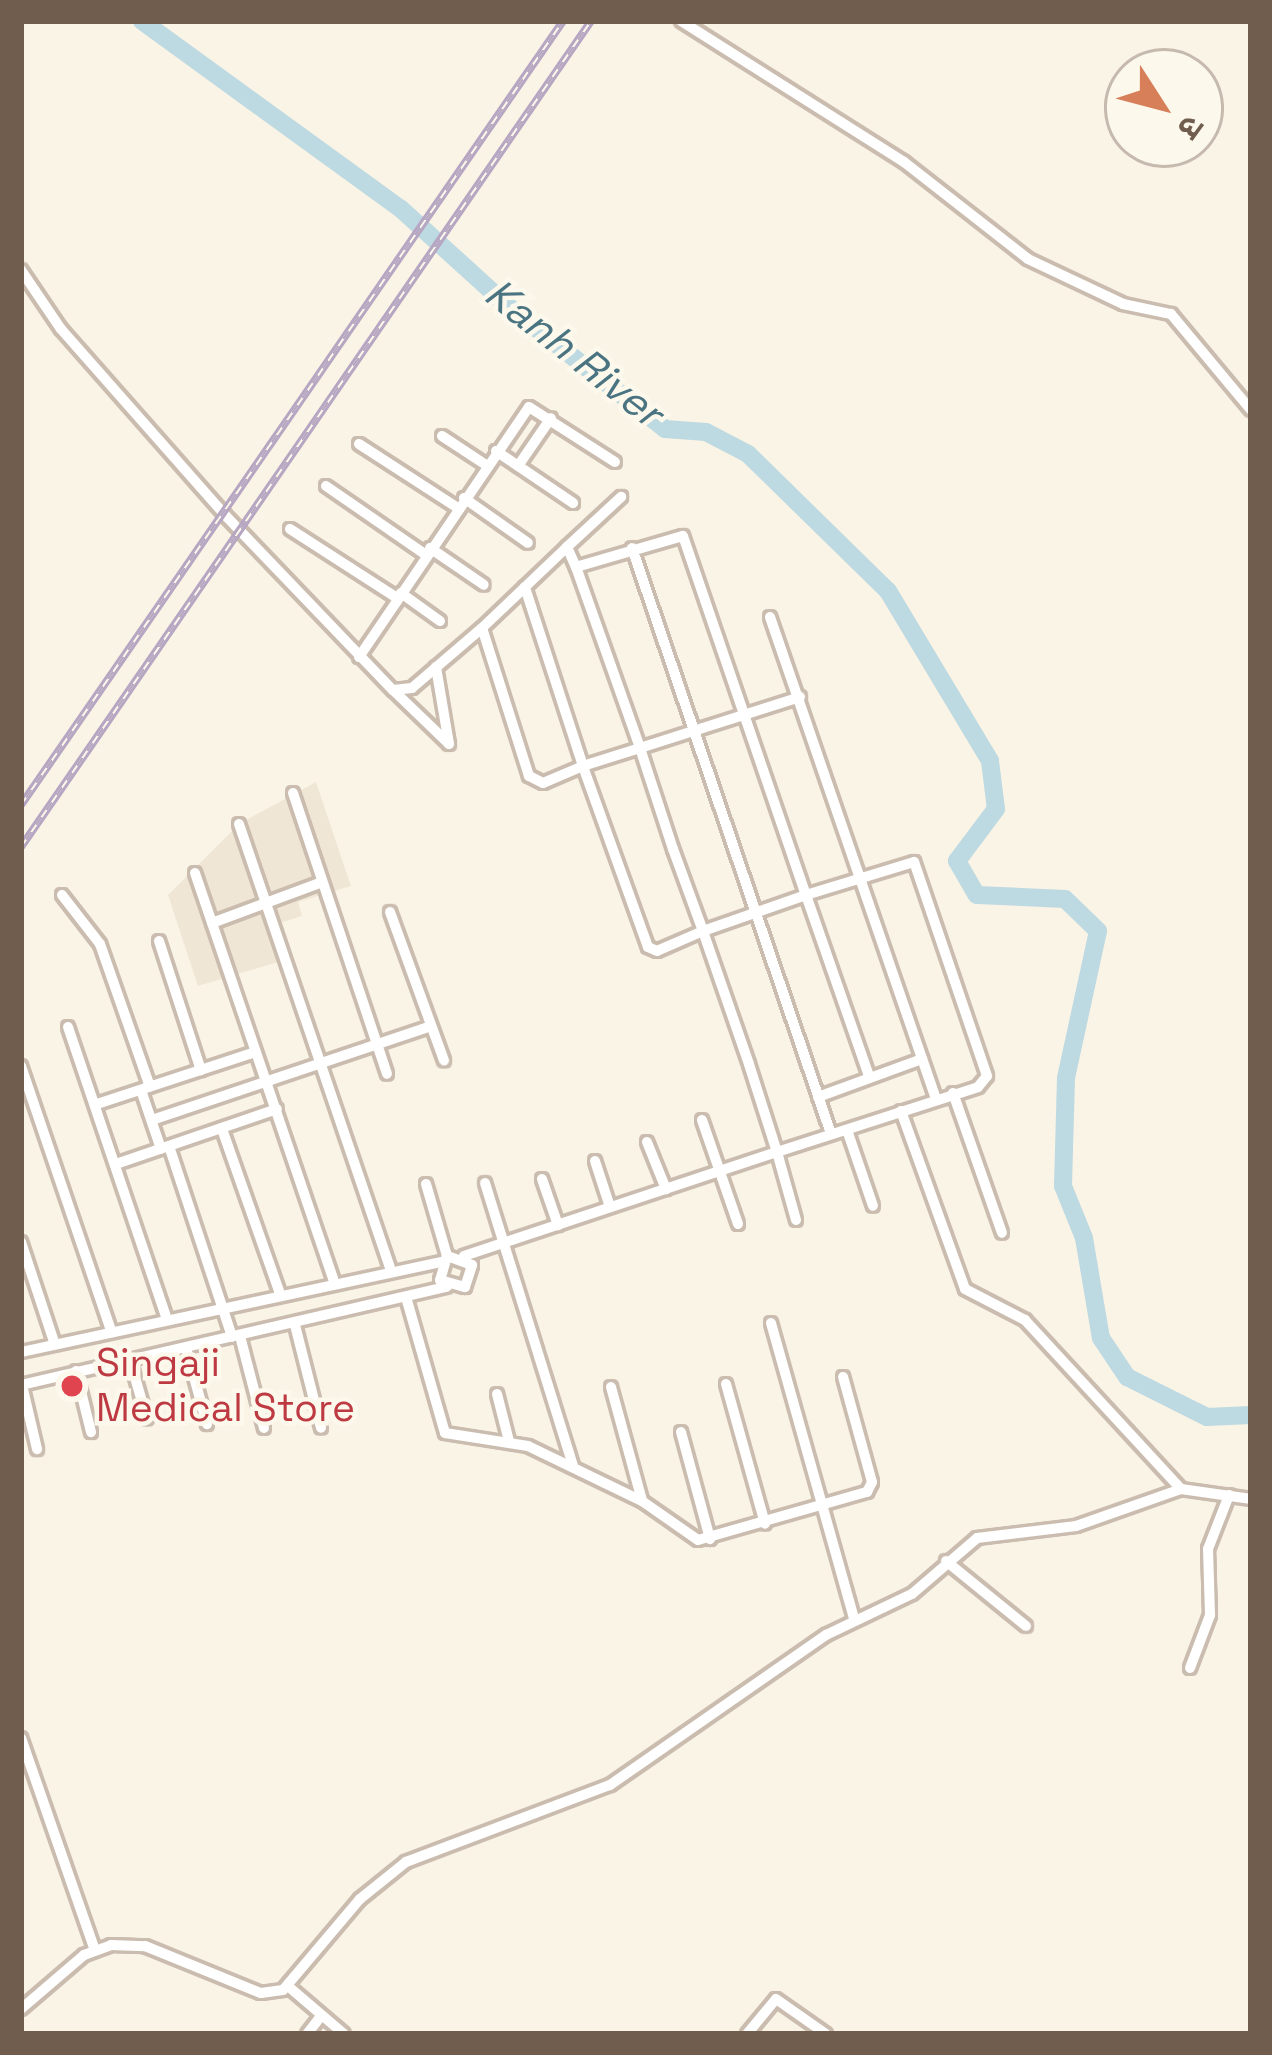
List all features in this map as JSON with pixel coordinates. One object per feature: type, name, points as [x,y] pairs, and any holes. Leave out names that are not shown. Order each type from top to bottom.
[{"type":"street","points":[[681,21],[904,162],[1028,259],[1124,304],[1172,314],[1251,410]]},
{"type":"street","points":[[21,270],[61,328],[359,657],[449,744],[436,668]]},
{"type":"street","points":[[359,657],[529,406],[615,462]]},
{"type":"street","points":[[518,466],[551,418]]},
{"type":"street","points":[[442,436],[486,465]]},
{"type":"street","points":[[359,443],[528,543]]},
{"type":"street","points":[[496,451],[573,503]]},
{"type":"street","points":[[326,486],[484,585]]},
{"type":"street","points":[[393,690],[412,688],[436,668],[622,497]]},
{"type":"street","points":[[290,529],[440,621]]},
{"type":"street","points":[[577,567],[683,536],[869,1076]]},
{"type":"street","points":[[567,547],[703,931],[796,1220]]},
{"type":"street","points":[[632,548],[831,1134]]},
{"type":"street","points":[[21,1352],[333,1279],[464,1256],[978,1087],[986,1070],[917,865],[860,876],[648,947],[525,587]]},
{"type":"street","points":[[770,617],[936,1099]]},
{"type":"street","points":[[482,628],[529,776],[543,783],[800,697]]},
{"type":"street","points":[[293,793],[387,1074]]},
{"type":"street","points":[[239,824],[390,1267]]},
{"type":"street","points":[[195,873],[333,1279]]},
{"type":"street","points":[[212,923],[322,882]]},
{"type":"street","points":[[62,896],[100,944],[152,1120],[236,1337],[264,1428]]},
{"type":"street","points":[[390,912],[444,1060]]},
{"type":"street","points":[[158,941],[201,1070]]},
{"type":"street","points":[[152,1120],[431,1026]]},
{"type":"street","points":[[68,1028],[166,1317]]},
{"type":"street","points":[[97,1105],[255,1052]]},
{"type":"street","points":[[818,1097],[922,1059]]},
{"type":"street","points":[[21,1066],[111,1331]]},
{"type":"street","points":[[953,1093],[1002,1233]]},
{"type":"street","points":[[116,1164],[277,1109]]},
{"type":"street","points":[[901,1111],[965,1288],[1025,1320],[1181,1489]]},
{"type":"street","points":[[702,1120],[738,1224]]},
{"type":"street","points":[[222,1129],[280,1294]]},
{"type":"street","points":[[847,1130],[873,1206]]},
{"type":"street","points":[[647,1142],[666,1189]]},
{"type":"street","points":[[596,1161],[610,1207]]},
{"type":"street","points":[[542,1179],[557,1225]]},
{"type":"street","points":[[426,1184],[447,1287]]},
{"type":"street","points":[[485,1184],[574,1466]]},
{"type":"street","points":[[21,1242],[56,1345]]},
{"type":"street","points":[[37,1449],[22,1385],[470,1283],[473,1271],[464,1256]]},
{"type":"street","points":[[406,1298],[445,1433],[509,1441],[574,1466],[642,1501],[690,1535],[710,1539],[867,1492],[872,1483],[842,1377]]},
{"type":"street","points":[[771,1323],[819,1508],[854,1618]]},
{"type":"street","points":[[295,1325],[321,1428]]},
{"type":"street","points":[[186,1348],[207,1424]]},
{"type":"street","points":[[130,1360],[147,1419]]},
{"type":"street","points":[[76,1371],[91,1432]]},
{"type":"street","points":[[726,1384],[765,1524]]},
{"type":"street","points":[[611,1387],[642,1501]]},
{"type":"street","points":[[496,1394],[509,1441]]},
{"type":"street","points":[[680,1432],[710,1539]]},
{"type":"street","points":[[21,2009],[93,1951],[145,1946],[261,1993],[289,1988],[360,1900],[406,1862],[610,1785],[854,1618],[912,1594],[946,1561],[994,1532],[1076,1526],[1181,1489],[1251,1499]]},
{"type":"street","points":[[1190,1668],[1210,1615],[1208,1549],[1228,1495]]},
{"type":"street","points":[[946,1561],[1026,1626]]},
{"type":"street","points":[[21,1738],[93,1951]]},
{"type":"street","points":[[21,1760],[93,1951]]},
{"type":"street","points":[[289,1988],[344,2034]]},
{"type":"street","points":[[748,2034],[776,1999],[826,2034]]},
{"type":"street","points":[[307,2034],[321,2016]]},
{"type":"shaded area","points":[[316,782],[351,886],[298,902],[302,916],[276,924],[288,959],[198,986],[168,895],[239,824]]},
{"type":"waterway","name":"Kanh River","points":[[142,21],[401,209],[509,307],[665,429],[706,432],[748,454],[888,591],[990,761],[996,809],[957,861],[977,895],[1065,899],[1098,931],[1066,1078],[1063,1186],[1084,1238],[1101,1338],[1127,1377],[1207,1417],[1251,1415]]},
{"type":"railway","points":[[21,805],[563,21]]},
{"type":"railway","points":[[21,847],[591,21]]},
{"type":"place","name":"Singaji Medical Store","points":[[72,1386]]}]
